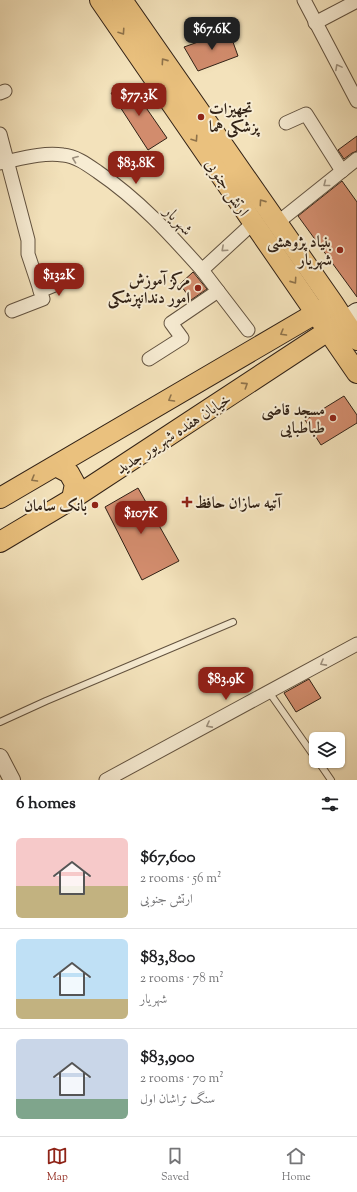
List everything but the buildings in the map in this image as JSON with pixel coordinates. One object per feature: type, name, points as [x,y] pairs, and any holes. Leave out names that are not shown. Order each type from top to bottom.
[{"type":"main road","name":"ارتش جنوبی","points":[[100,0],[253,223],[325,308],[343,321],[357,340]]},
{"type":"main road","name":"ارتش جنوبی","points":[[122,0],[277,223],[325,308]]},
{"type":"main road","name":"خیابان هفده شهریور جدید","points":[[0,498],[325,308]]},
{"type":"main road","name":"ارتش جنوبی","points":[[343,321],[357,373]]},
{"type":"main road","name":"خیابان هفده شهریور جدید","points":[[0,542],[72,499],[343,321]]},
{"type":"main road","points":[[56,466],[69,473],[75,484],[72,499]]},
{"type":"street","points":[[304,0],[357,101]]},
{"type":"street","points":[[316,23],[357,1]]},
{"type":"street","points":[[286,123],[306,114],[342,171]]},
{"type":"street","points":[[0,134],[3,163],[28,240],[28,254],[43,299],[12,311]]},
{"type":"street","name":"شهریار","points":[[3,163],[43,155],[64,155],[82,161],[140,204],[163,227],[202,270],[248,330]]},
{"type":"street","points":[[277,223],[357,160]]},
{"type":"street","points":[[202,270],[253,223]]},
{"type":"street","points":[[40,291],[69,280]]},
{"type":"street","points":[[150,359],[182,338],[171,323],[218,291]]},
{"type":"street","points":[[106,780],[357,644]]},
{"type":"street","points":[[0,757],[12,780]]},
{"type":"lane","points":[[0,722],[46,701],[234,622]]},
{"type":"lane","points":[[269,692],[309,749]]},
{"type":"lane","points":[[323,768],[331,780]]},
{"type":"place","name":"تجهیزات پزشکی هما","points":[[201,117]]},
{"type":"place","name":"بنیاد پژوهشی شهریار","points":[[340,250]]},
{"type":"place","name":"مرکز آموزش امور دندانپزشکی","points":[[198,288]]},
{"type":"place","name":"مسجد قاضی طباطبایی","points":[[333,418]]},
{"type":"place","name":"آتیه سازان حافظ","points":[[187,502]]},
{"type":"place","name":"بانک سامان","points":[[95,505]]}]
